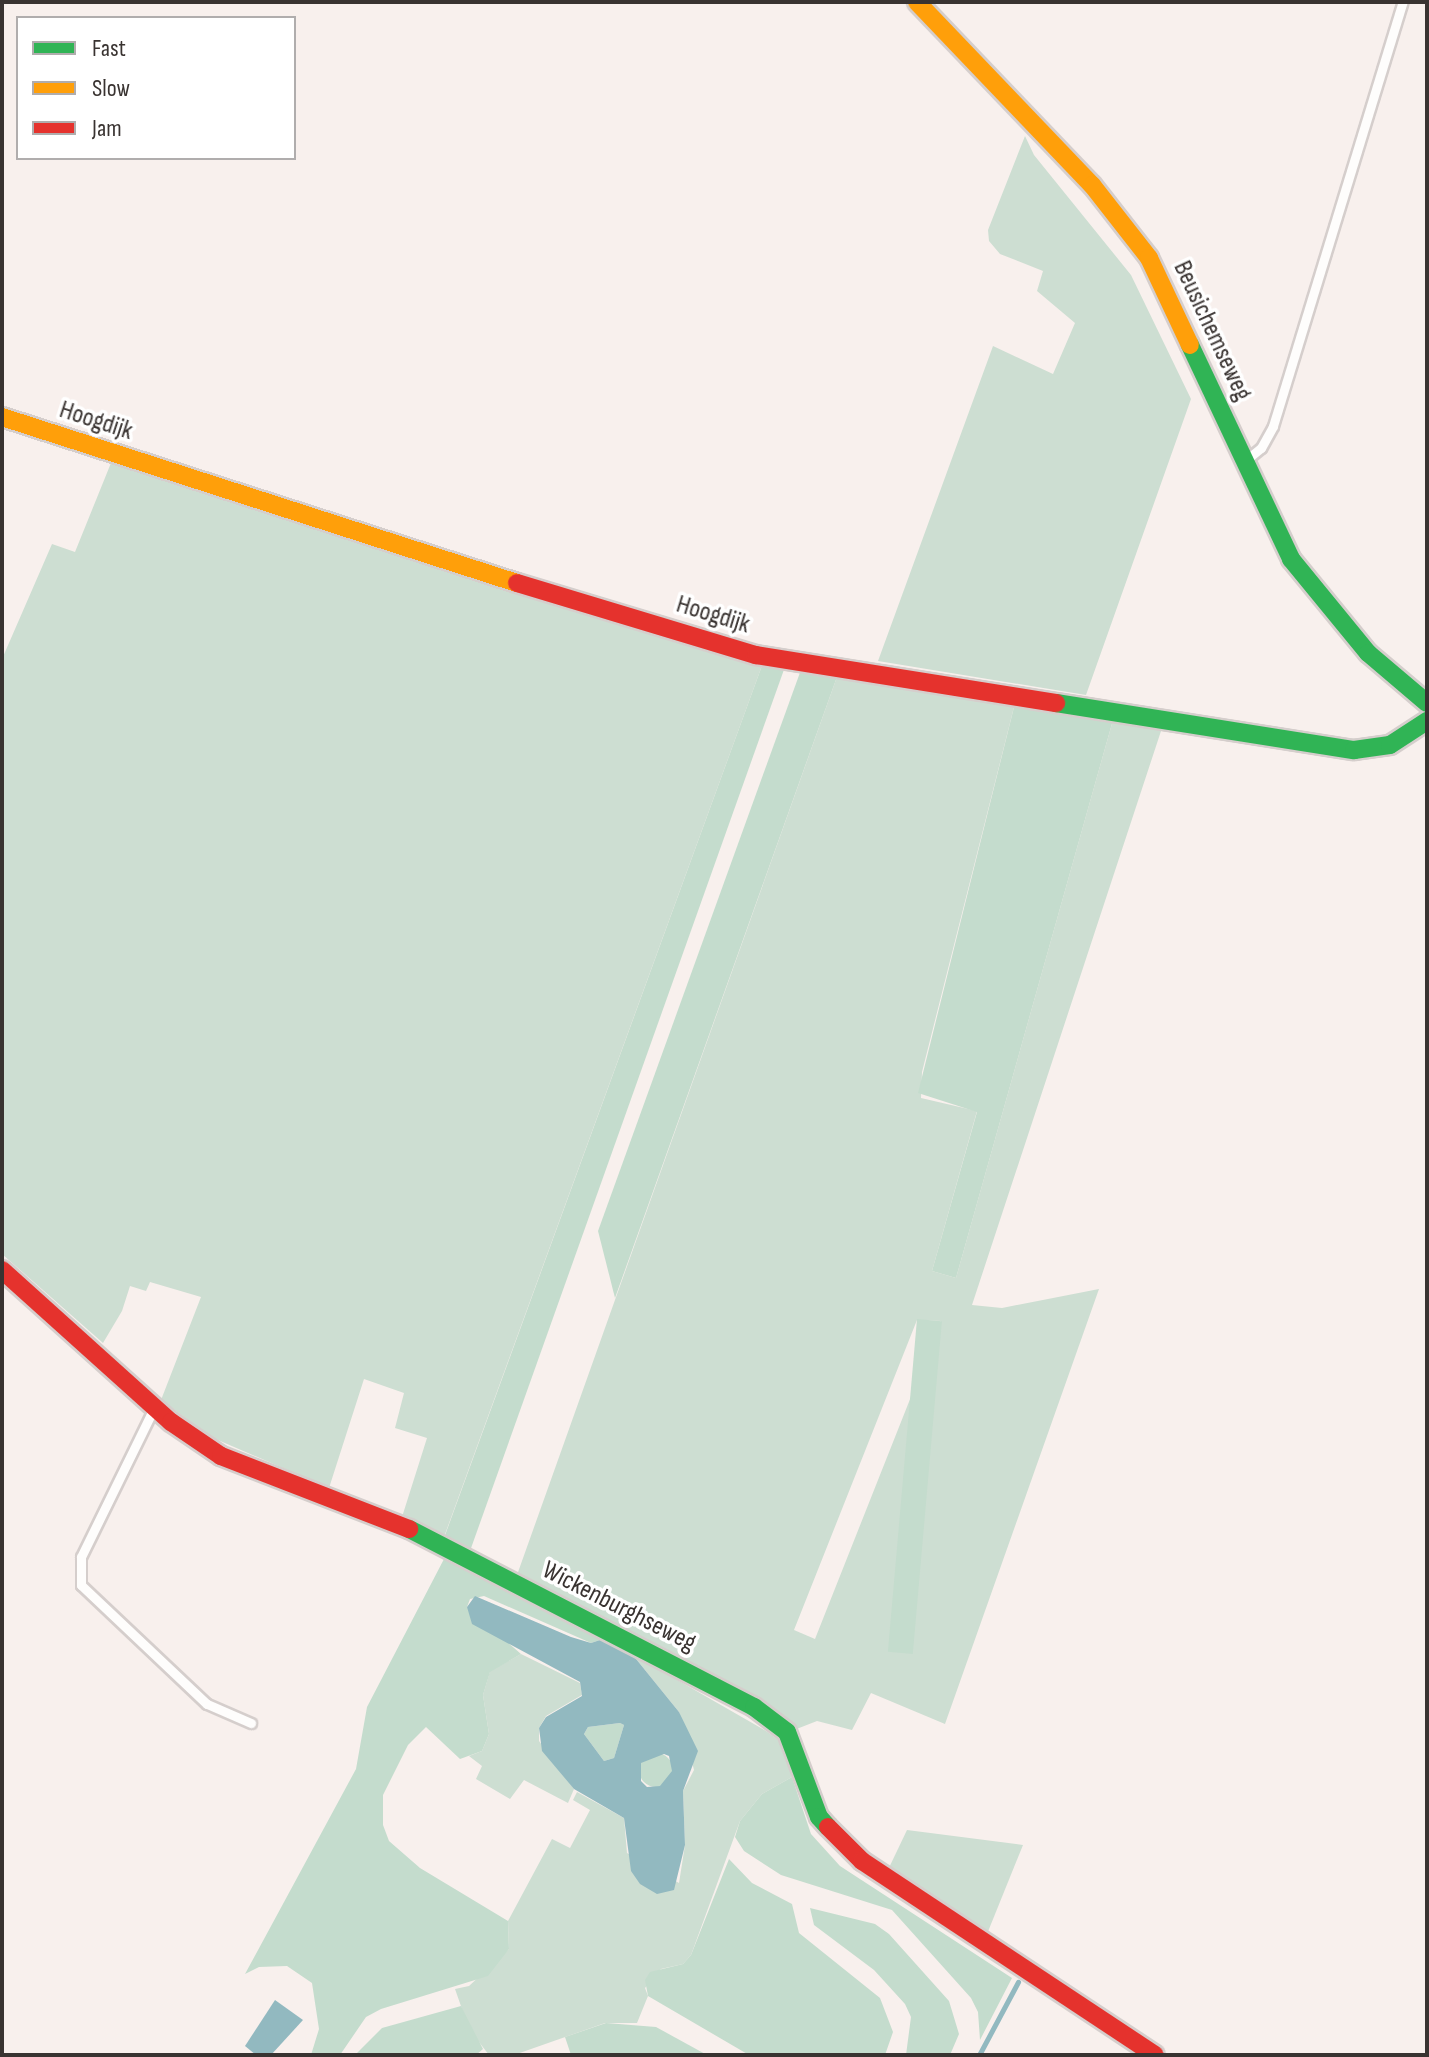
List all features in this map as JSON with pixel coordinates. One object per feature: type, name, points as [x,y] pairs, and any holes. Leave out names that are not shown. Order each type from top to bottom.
[{"type":"street","name":"Beusichemseweg","points":[[917,2],[1092,185],[1149,258],[1291,559],[1368,653],[1427,703]]},
{"type":"street","name":"Hoogdijk","points":[[2,417],[388,544],[756,655],[1354,750],[1390,745],[1427,721]]},
{"type":"street","name":"Wickenburghseweg","points":[[2,1270],[155,1407],[221,1456],[419,1533],[754,1707],[787,1732],[819,1817],[862,1861],[1129,2048],[1155,2055]]},
{"type":"lane","points":[[1243,462],[1261,448],[1273,426],[1403,2]]},
{"type":"lane","points":[[155,1407],[81,1557],[81,1585],[207,1704],[251,1723]]},
{"type":"green space","points":[[1025,136],[1034,155],[1131,275],[1191,399],[1086,695],[878,661],[993,346],[1053,374],[1075,323],[1037,291],[1043,271],[1000,254],[989,241],[988,230]]},
{"type":"green space","points":[[113,458],[764,660],[444,1537],[402,1517],[427,1438],[395,1428],[404,1393],[364,1379],[329,1488],[211,1437],[161,1400],[201,1297],[150,1282],[146,1291],[130,1286],[122,1311],[103,1343],[2,1254],[2,659],[52,544],[75,552]]},
{"type":"green space","points":[[764,660],[786,664],[470,1551],[444,1538]]},
{"type":"green space","points":[[802,667],[838,674],[615,1298],[598,1231]]},
{"type":"green space","points":[[838,674],[1015,703],[922,1072],[921,1098],[977,1111],[932,1271],[956,1278],[1113,720],[1162,728],[972,1305],[1002,1308],[1099,1289],[945,1724],[871,1693],[852,1730],[817,1721],[794,1730],[517,1575]],"holes":[[[917,1320],[941,1321],[815,1639],[794,1630]]]},
{"type":"green space","points":[[1015,703],[1113,720],[956,1278],[932,1271],[977,1112],[918,1093]]},
{"type":"green space","points":[[917,1319],[942,1321],[913,1654],[888,1652]]},
{"type":"green space","points":[[444,1559],[603,1639],[591,1643],[484,1596],[470,1599],[467,1607],[521,1654],[490,1672],[483,1695],[489,1734],[482,1751],[460,1759],[426,1727],[408,1745],[383,1795],[383,1825],[389,1841],[420,1868],[508,1921],[509,1949],[488,1976],[381,2009],[366,2017],[340,2055],[311,2055],[319,2029],[312,1983],[287,1966],[259,1967],[245,1974],[356,1769],[367,1707]]},
{"type":"green space","points":[[521,1654],[580,1683],[582,1695],[546,1716],[539,1728],[539,1741],[574,1789],[568,1803],[524,1780],[510,1799],[476,1779],[482,1766],[469,1756],[482,1751],[489,1734],[483,1695],[490,1671]]},
{"type":"green space","points":[[632,1654],[781,1742],[792,1777],[762,1794],[740,1821],[691,1955],[683,1964],[661,1969],[645,1988],[648,1996],[637,2023],[605,2023],[514,2055],[489,2055],[469,2029],[455,1989],[469,1986],[509,1949],[508,1921],[552,1839],[570,1848],[590,1810],[573,1800],[577,1792],[624,1818],[627,1853],[679,1883],[685,1845],[683,1791],[694,1770],[679,1712]]},
{"type":"green space","points":[[624,1725],[614,1758],[604,1761],[584,1734],[588,1727]]},
{"type":"green space","points":[[656,1753],[668,1758],[673,1770],[668,1782],[656,1787],[644,1782],[639,1770],[644,1758]]},
{"type":"green space","points":[[792,1777],[811,1834],[840,1866],[1012,1978],[980,2040],[978,2012],[971,1998],[892,1910],[781,1875],[744,1851],[735,1837],[740,1821],[762,1794]]},
{"type":"green space","points":[[907,1830],[1023,1845],[985,1939],[886,1874]]},
{"type":"green space","points":[[729,1859],[752,1883],[792,1904],[799,1933],[880,1998],[893,2032],[885,2055],[749,2055],[648,1996],[645,1980],[650,1972],[683,1964],[691,1955]]},
{"type":"green space","points":[[810,1908],[875,1924],[889,1934],[949,2001],[959,2034],[950,2055],[906,2055],[911,2017],[905,2004],[874,1970],[814,1925]]},
{"type":"green space","points":[[461,2006],[483,2049],[476,2055],[355,2055],[382,2028]]},
{"type":"green space","points":[[606,2023],[656,2027],[707,2055],[571,2055],[565,2037]]},
{"type":"water","points":[[475,1596],[571,1637],[591,1643],[603,1639],[632,1654],[679,1712],[698,1751],[683,1791],[685,1845],[674,1890],[657,1894],[640,1884],[631,1871],[624,1818],[574,1789],[542,1751],[539,1728],[546,1717],[582,1696],[580,1682],[472,1624],[467,1607]],"holes":[[[624,1725],[614,1758],[604,1761],[584,1734],[588,1727]],[[664,1754],[669,1756],[672,1771],[660,1786],[647,1787],[641,1781],[641,1763]]]},
{"type":"water","points":[[275,2000],[303,2020],[271,2055],[256,2055],[245,2046]]},
{"type":"waterway","points":[[979,2055],[1018,1982]]},
{"type":"traffic: fast","points":[[1190,345],[1291,559],[1368,653],[1427,703]]},
{"type":"traffic: fast","points":[[1056,703],[1354,750],[1390,745],[1427,721]]},
{"type":"traffic: fast","points":[[409,1529],[754,1707],[787,1732],[819,1817],[828,1827]]},
{"type":"traffic: slow","points":[[917,2],[1092,185],[1149,258],[1190,345]]},
{"type":"traffic: slow","points":[[2,417],[517,583]]},
{"type":"traffic: jam","points":[[517,583],[756,655],[1056,703]]},
{"type":"traffic: jam","points":[[2,1270],[171,1422],[221,1456],[409,1529]]},
{"type":"traffic: jam","points":[[828,1827],[862,1861],[1155,2055]]}]
